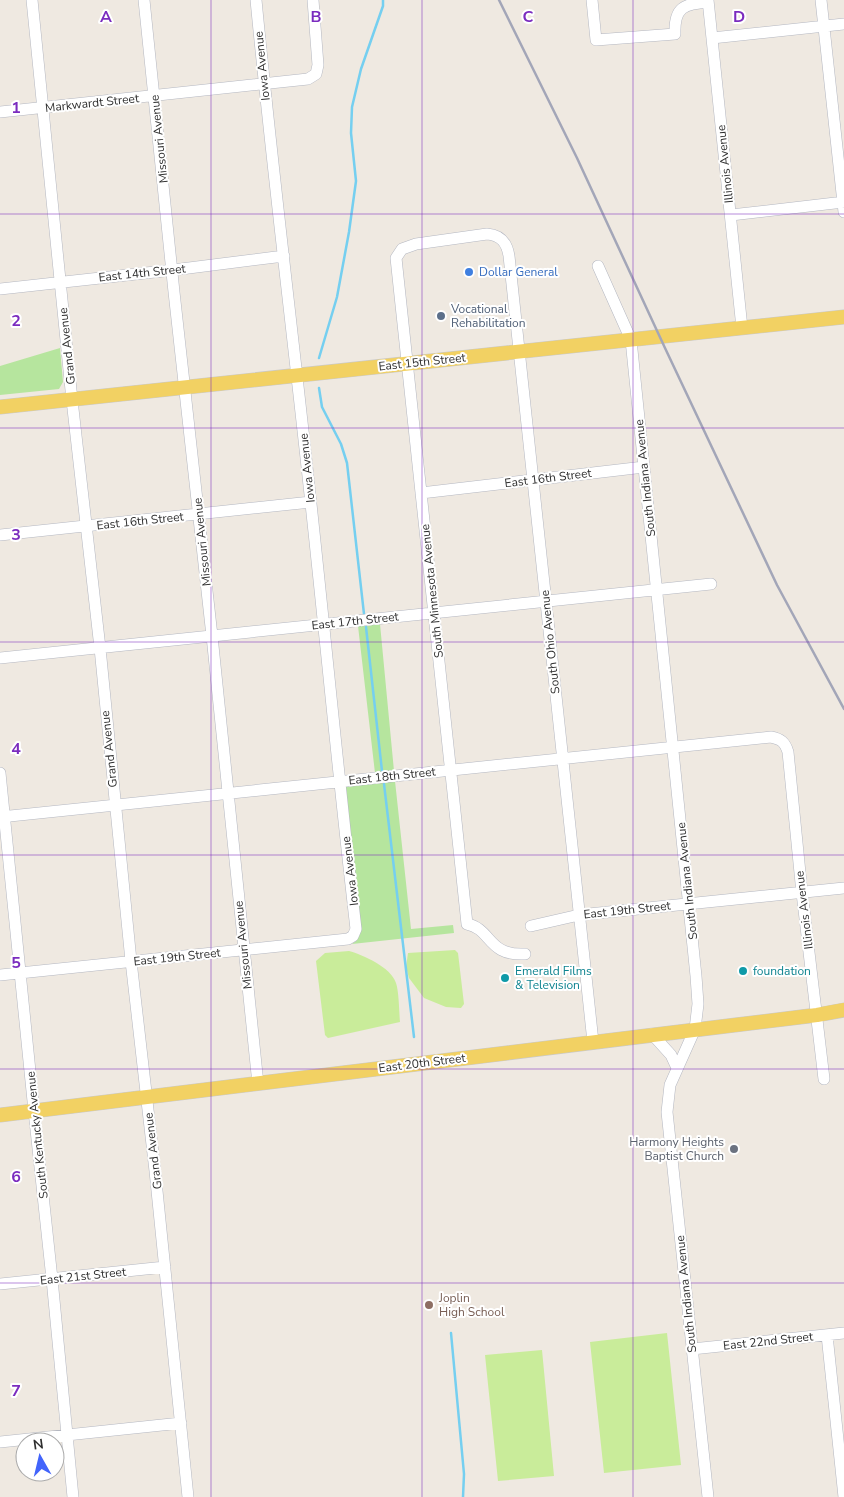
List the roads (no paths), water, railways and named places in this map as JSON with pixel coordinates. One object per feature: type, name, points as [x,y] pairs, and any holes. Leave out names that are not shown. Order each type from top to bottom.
[{"type":"main road","name":"East 15th Street","points":[[0,407],[844,317]]},
{"type":"main road","name":"East 20th Street","points":[[0,1115],[844,1010]]},
{"type":"street","name":"Grand Avenue","points":[[32,0],[72,400],[100,648],[188,1497]]},
{"type":"street","name":"Missouri Avenue","points":[[144,0],[258,1084]]},
{"type":"street","name":"Iowa Avenue","points":[[256,0],[356,929],[353,936]]},
{"type":"street","name":"Markwardt Street","points":[[0,112],[305,80],[316,74],[318,65],[313,0]]},
{"type":"street","points":[[592,0],[596,40],[675,34],[675,18],[682,8],[708,1]]},
{"type":"street","points":[[731,215],[844,205],[821,0]]},
{"type":"street","name":"Illinois Avenue","points":[[708,1],[742,328]]},
{"type":"street","points":[[712,38],[844,24]]},
{"type":"street","name":"South Minnesota Avenue","points":[[505,243],[497,236],[490,234],[433,241],[408,246],[399,252],[396,258],[467,924],[477,928],[503,952],[525,954]]},
{"type":"street","name":"South Ohio Avenue","points":[[505,243],[509,256],[593,1042]]},
{"type":"street","name":"East 14th Street","points":[[0,289],[284,256]]},
{"type":"street","name":"South Indiana Avenue","points":[[598,266],[631,340],[698,1004],[695,1029],[670,1084],[667,1112],[708,1497]]},
{"type":"street","name":"East 16th Street","points":[[421,493],[644,467]]},
{"type":"street","name":"East 16th Street","points":[[0,535],[310,502]]},
{"type":"street","name":"East 17th Street","points":[[0,658],[711,584]]},
{"type":"street","name":"East 18th Street","points":[[2,817],[771,737],[783,741]]},
{"type":"street","name":"Illinois Avenue","points":[[783,741],[788,752],[824,1080]]},
{"type":"street","name":"South Kentucky Avenue","points":[[0,773],[2,817],[21,973],[73,1497]]},
{"type":"street","name":"East 19th Street","points":[[531,926],[579,915],[844,888]]},
{"type":"street","name":"East 19th Street","points":[[0,975],[348,939],[353,936]]},
{"type":"street","points":[[652,1034],[672,1055],[677,1068]]},
{"type":"street","name":"East 21st Street","points":[[0,1284],[165,1267]]},
{"type":"street","name":"East 22nd Street","points":[[692,1349],[844,1333]]},
{"type":"street","points":[[827,1335],[844,1497]]},
{"type":"street","points":[[0,1442],[181,1423]]},
{"type":"waterway","points":[[319,358],[337,297],[356,181],[351,133],[352,107],[361,69],[383,6],[383,0]]},
{"type":"waterway","points":[[319,388],[322,407],[341,444],[347,463],[364,614]]},
{"type":"waterway","points":[[366,627],[382,771]]},
{"type":"waterway","points":[[384,784],[414,1037]]},
{"type":"waterway","points":[[451,1333],[464,1474],[463,1497]]},
{"type":"railway","points":[[499,0],[577,158],[777,585],[844,709]]},
{"type":"place","name":"Dollar General","points":[[469,272]]},
{"type":"place","name":"Vocational Rehabilitation","points":[[441,316]]},
{"type":"place","name":"foundation","points":[[743,971]]},
{"type":"place","name":"Emerald Films & Television","points":[[505,978]]},
{"type":"place","name":"Harmony Heights Baptist Church","points":[[734,1149]]},
{"type":"place","name":"Joplin High School","points":[[429,1305]]}]
